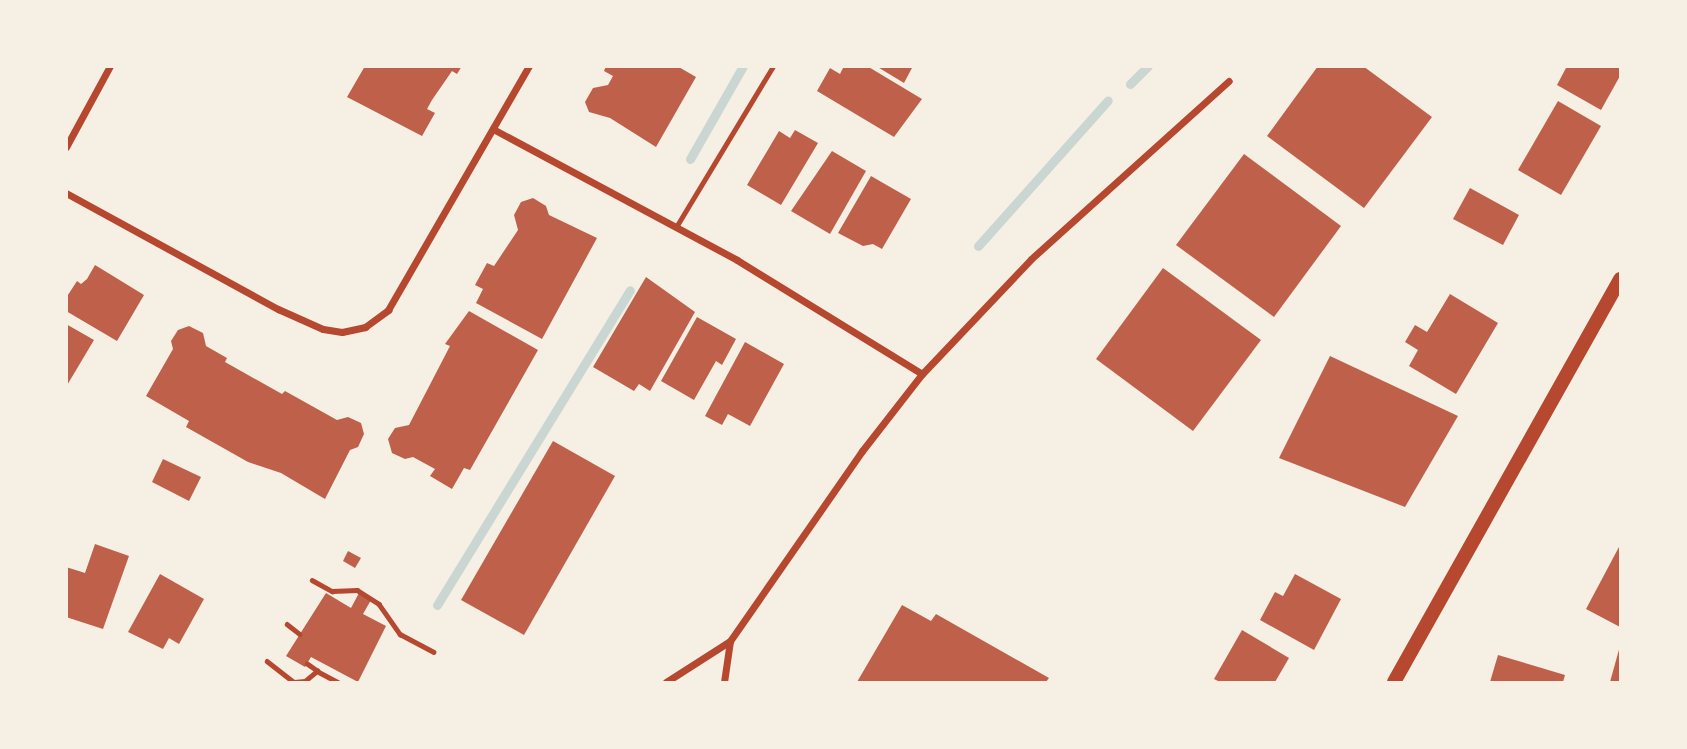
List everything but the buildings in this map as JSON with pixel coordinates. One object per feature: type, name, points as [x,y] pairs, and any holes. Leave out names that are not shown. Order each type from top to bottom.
[{"type":"main road","points":[[1394,682],[1620,279]]},
{"type":"street","points":[[66,146],[110,66]]},
{"type":"street","points":[[66,192],[278,309],[342,332],[365,327],[388,310],[529,66]]},
{"type":"street","points":[[666,682],[730,641],[854,461],[922,374],[1031,259],[1229,81]]},
{"type":"street","points":[[493,129],[676,227],[922,374]]},
{"type":"street","points":[[724,682],[730,641]]},
{"type":"lane","points":[[676,227],[773,66]]},
{"type":"path","points":[[312,580],[332,591],[357,590],[379,604],[400,634],[434,652]]},
{"type":"path","points":[[287,624],[300,634]]},
{"type":"path","points":[[267,660],[294,681],[305,681],[317,671]]},
{"type":"path","points":[[307,664],[338,682]]},
{"type":"waterway","points":[[690,159],[743,66]]},
{"type":"waterway","points":[[1130,84],[1148,66]]},
{"type":"waterway","points":[[978,246],[1108,100]]},
{"type":"waterway","points":[[437,605],[630,290]]}]
